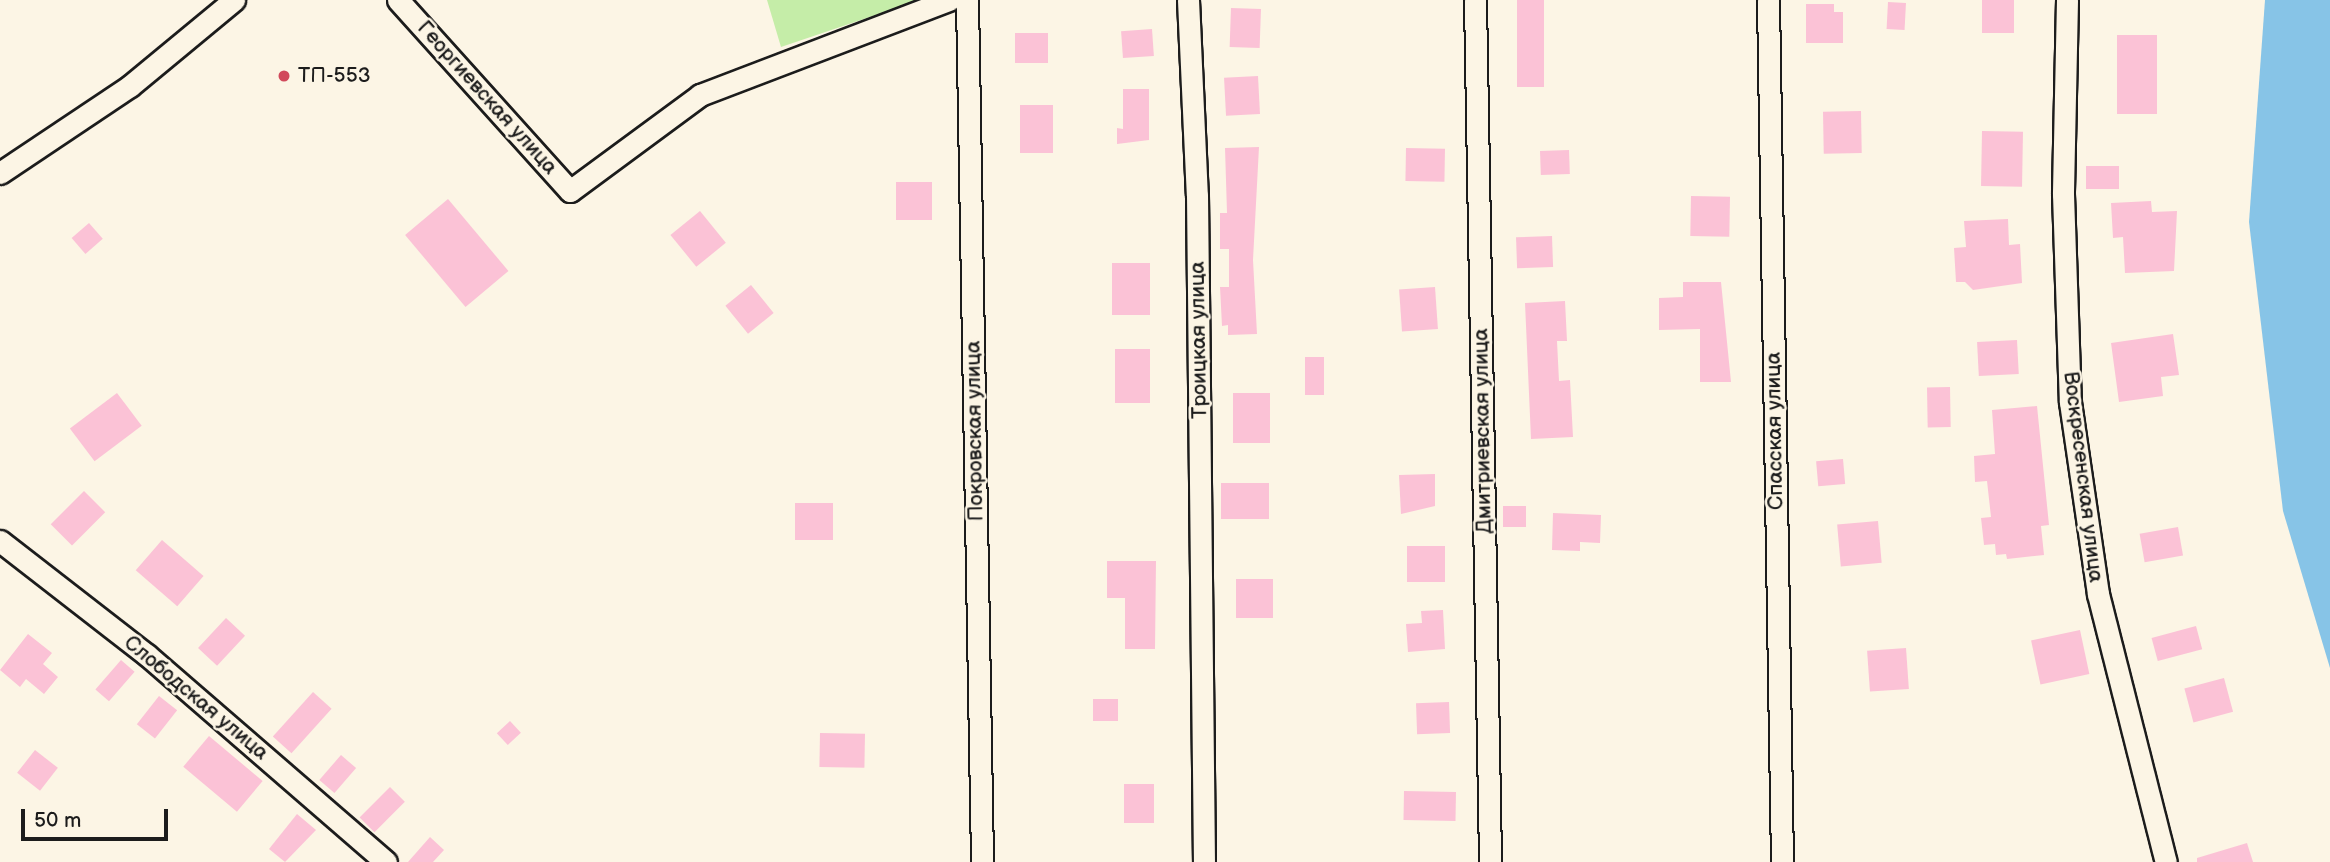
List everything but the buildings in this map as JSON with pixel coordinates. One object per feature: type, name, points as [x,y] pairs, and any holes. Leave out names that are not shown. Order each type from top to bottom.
[{"type":"street","points":[[0,173],[130,86],[234,0]]},
{"type":"street","name":"Георгиевская улица","points":[[398,0],[570,191],[700,95],[949,0]]},
{"type":"street","name":"Покровская улица","points":[[967,0],[982,862]]},
{"type":"street","name":"Троицкая улица","points":[[1188,0],[1204,681],[1204,862]]},
{"type":"street","name":"Дмитриевская улица","points":[[1475,0],[1490,862]]},
{"type":"street","name":"Спасская улица","points":[[1768,0],[1783,862]]},
{"type":"street","name":"Воскресенская улица","points":[[2067,0],[2063,194],[2070,402],[2098,593],[2166,862]]},
{"type":"street","name":"Слободская улица","points":[[0,541],[146,655],[386,862]]},
{"type":"green space","points":[[767,0],[920,0],[781,47]]},
{"type":"water","points":[[2265,0],[2330,0],[2330,668],[2283,511],[2249,222]]},
{"type":"place","name":"ТП-553","points":[[284,76]]}]
